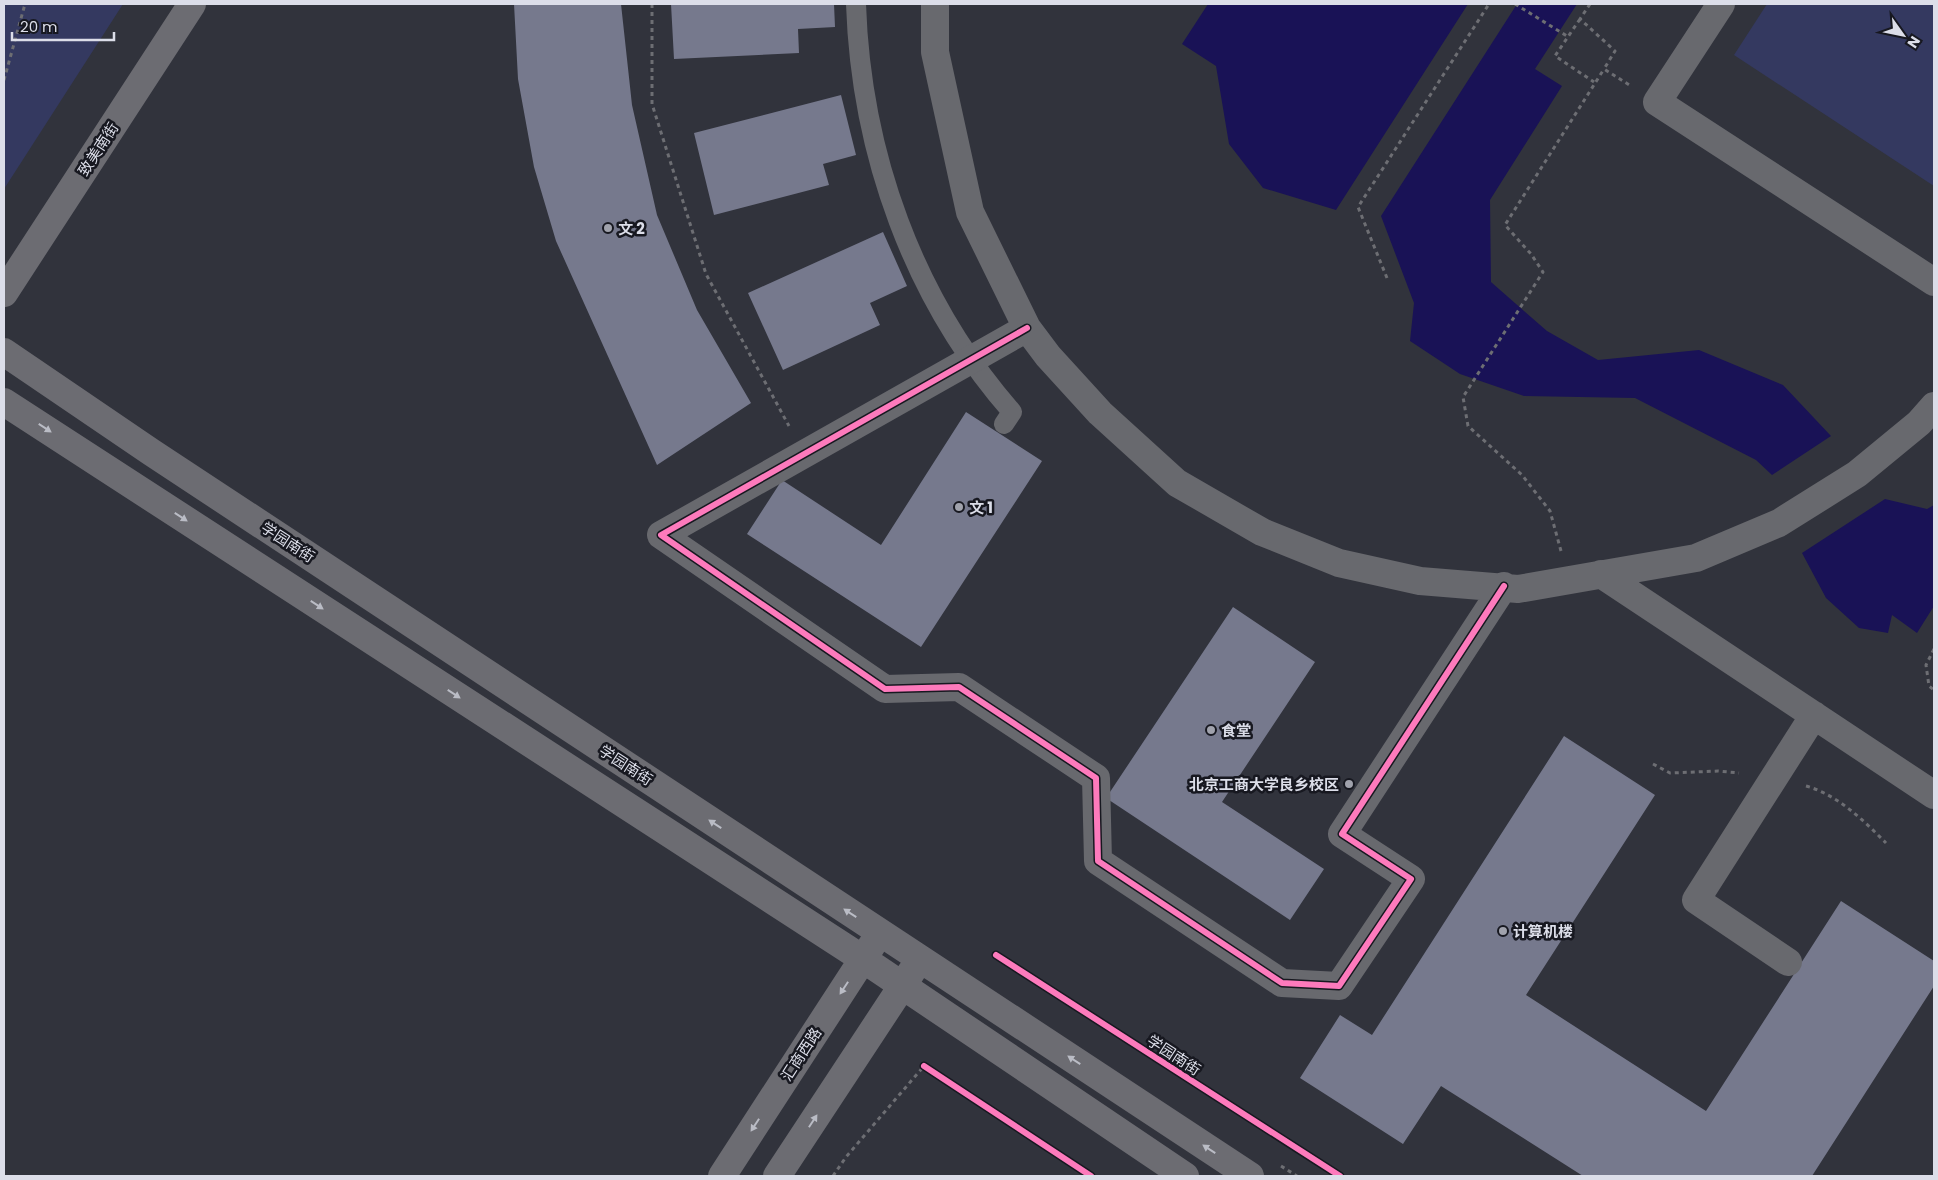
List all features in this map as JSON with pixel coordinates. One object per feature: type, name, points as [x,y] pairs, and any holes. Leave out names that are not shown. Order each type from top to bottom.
[{"type":"street","name":"致美南街","points":[[4,293],[192,4]]},
{"type":"street","points":[[935,4],[935,52],[970,212],[1027,328],[1048,356],[1100,414],[1177,483],[1262,532],[1339,563],[1420,581],[1504,586],[1518,589],[1696,558],[1779,523],[1857,474],[1919,423],[1934,406]]},
{"type":"street","points":[[1721,4],[1657,102],[1934,282]]},
{"type":"street","points":[[1027,328],[661,535],[885,689],[959,687],[1096,778],[1098,861],[1282,983],[1338,986],[1411,879],[1342,834],[1504,586]]},
{"type":"street","name":"学园南街","points":[[4,352],[168,463],[1250,1176]]},
{"type":"street","points":[[4,402],[863,959],[1185,1176]]},
{"type":"street","points":[[1602,574],[1934,795]]},
{"type":"street","points":[[1788,962],[1696,900],[1814,715]]},
{"type":"street","name":"汇商西路","points":[[722,1176],[880,933]]},
{"type":"street","points":[[777,1176],[920,960]]},
{"type":"lane","points":[[856,4],[862,84],[871,129],[898,219],[915,262],[944,318],[985,381],[1012,412],[1004,424]]},
{"type":"path","points":[[4,80],[25,4]]},
{"type":"path","points":[[652,4],[652,104],[706,274],[804,453]]},
{"type":"path","points":[[1387,278],[1358,207],[1489,4]]},
{"type":"path","points":[[1515,4],[1567,36]]},
{"type":"path","points":[[1590,4],[1555,56],[1594,82]]},
{"type":"path","points":[[1568,580],[1550,511],[1522,475],[1468,426],[1463,397],[1543,272],[1532,254],[1506,225],[1594,82],[1615,52],[1580,19]]},
{"type":"path","points":[[1604,69],[1657,102]]},
{"type":"path","points":[[1934,649],[1926,665],[1929,686],[1934,690]]},
{"type":"path","points":[[833,1176],[846,1157],[924,1066],[932,1071]]},
{"type":"shaded area","points":[[4,4],[123,4],[4,189]]},
{"type":"shaded area","points":[[1208,4],[1468,4],[1336,210],[1263,188],[1229,144],[1216,66],[1182,44]]},
{"type":"shaded area","points":[[1517,4],[1577,4],[1535,69],[1562,86],[1490,200],[1491,282],[1547,331],[1598,360],[1699,350],[1783,385],[1831,436],[1772,475],[1756,460],[1635,398],[1524,396],[1460,374],[1410,341],[1414,303],[1381,216]]},
{"type":"shaded area","points":[[1767,4],[1934,4],[1934,186],[1734,55]]},
{"type":"shaded area","points":[[1885,499],[1927,509],[1934,505],[1934,606],[1917,633],[1892,615],[1888,633],[1859,628],[1826,598],[1802,553]]},
{"type":"building","name":"文 2","points":[[514,4],[621,4],[632,105],[657,215],[697,310],[751,403],[657,465],[556,241],[534,167],[518,79]]},
{"type":"building","points":[[671,4],[834,4],[835,27],[798,29],[799,53],[674,59]]},
{"type":"building","points":[[841,95],[856,155],[823,164],[829,185],[714,215],[694,133]]},
{"type":"building","points":[[883,232],[907,286],[870,303],[880,325],[783,370],[748,293]]},
{"type":"building","name":"文 1","points":[[966,412],[1042,461],[921,647],[747,534],[782,480],[881,545]]},
{"type":"building","name":"食堂","points":[[1233,607],[1315,662],[1222,802],[1324,869],[1290,920],[1106,798]]},
{"type":"building","name":"计算机楼","points":[[1564,736],[1655,795],[1526,995],[1706,1111],[1841,901],[1934,961],[1934,986],[1812,1176],[1583,1176],[1441,1086],[1403,1144],[1300,1078],[1340,1015],[1372,1035]]},
{"type":"cycle path","points":[[1027,328],[661,535],[885,689],[959,687],[1096,778],[1098,861],[1282,983],[1339,986],[1411,879],[1342,834],[1504,586]]},
{"type":"cycle path","points":[[996,955],[1340,1176]]},
{"type":"cycle path","points":[[924,1066],[1091,1176]]},
{"type":"place","name":"文 2","points":[[608,228]]},
{"type":"place","name":"文 1","points":[[959,507]]},
{"type":"place","name":"食堂","points":[[1211,730]]},
{"type":"place","name":"北京工商大学良乡校区","points":[[1349,784]]},
{"type":"place","name":"计算机楼","points":[[1503,931]]}]
